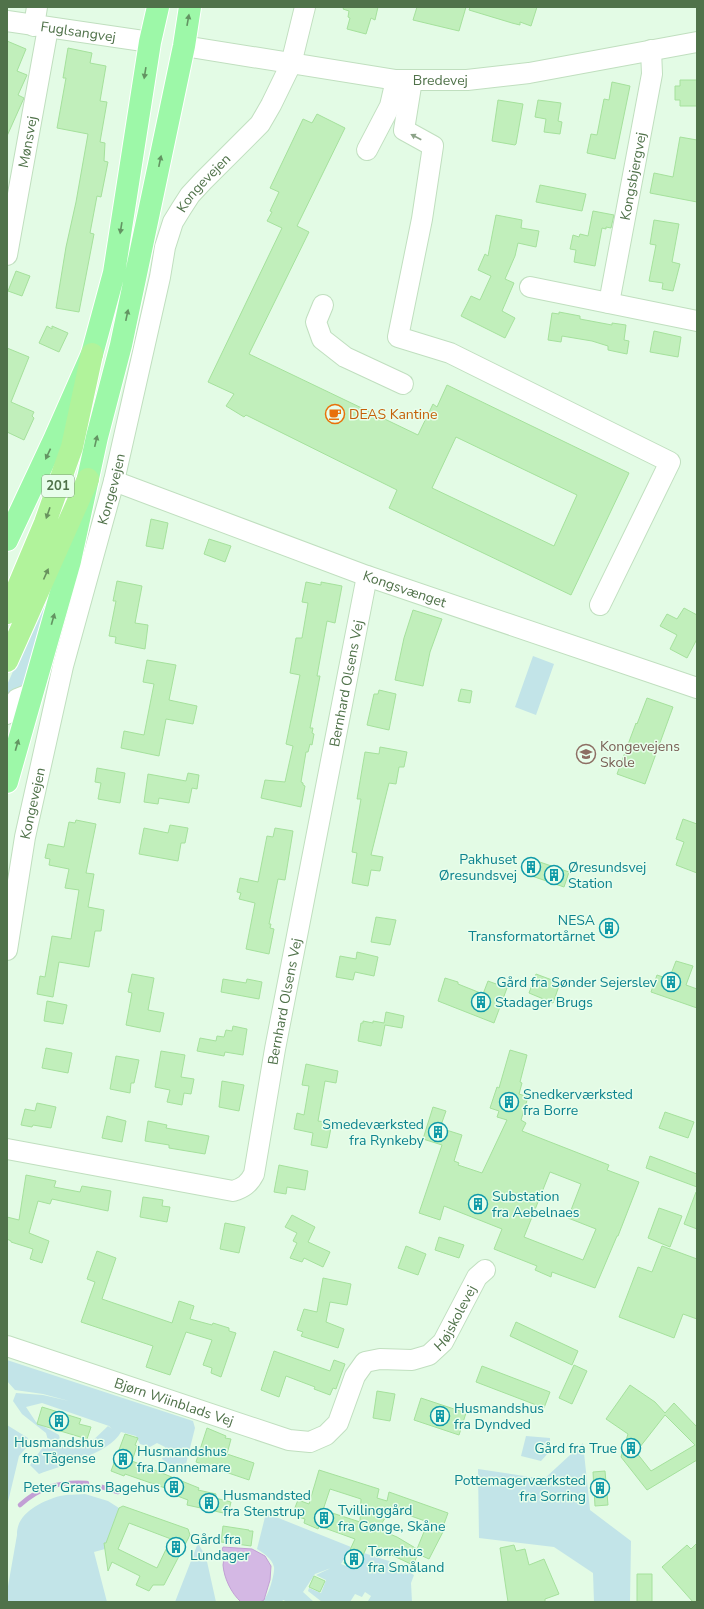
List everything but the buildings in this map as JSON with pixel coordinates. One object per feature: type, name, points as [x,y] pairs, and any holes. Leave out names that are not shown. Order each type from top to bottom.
[{"type":"highway","name":"201","points":[[7,613],[45,523],[72,447],[92,354]]},
{"type":"highway","name":"201","points":[[7,661],[88,479]]},
{"type":"main road","name":"201","points":[[7,540],[92,354],[114,273],[150,42],[158,7]]},
{"type":"main road","name":"Kongevejen","points":[[88,479],[97,437],[121,345],[184,46],[190,7]]},
{"type":"main road","name":"201","points":[[7,782],[70,561],[88,479]]},
{"type":"street","name":"Kongevejen","points":[[7,950],[25,837],[63,666],[114,481],[160,277],[165,247],[173,222],[190,195],[260,124],[271,105],[290,64],[305,7]]},
{"type":"street","name":"Fuglsangvej","points":[[7,21],[40,20],[150,42]]},
{"type":"street","name":"Mønsvej","points":[[7,255],[40,20]]},
{"type":"street","name":"Bredevej","points":[[184,46],[290,64],[404,80],[467,80],[529,72],[697,42]]},
{"type":"street","name":"Kongsbjergvej","points":[[609,303],[652,74],[651,50]]},
{"type":"street","points":[[367,150],[404,80]]},
{"type":"street","points":[[404,80],[404,130],[433,146],[422,220],[398,337],[450,353],[670,462],[600,605]]},
{"type":"street","points":[[530,288],[697,321]]},
{"type":"street","points":[[323,305],[316,322],[322,339],[345,357],[403,384]]},
{"type":"street","name":"Kongsvænget","points":[[114,481],[367,576],[697,688]]},
{"type":"street","name":"Bernhard Olsens Vej","points":[[7,1149],[233,1191],[243,1188],[250,1181],[254,1174],[275,1049],[367,576]]},
{"type":"street","points":[[7,714],[17,699],[32,693]]},
{"type":"street","name":"Højskolevej","points":[[338,1423],[355,1376],[365,1362],[380,1359],[412,1360],[429,1355],[443,1342],[477,1277],[485,1270]]},
{"type":"street","name":"Bjørn Wiinblads Vej","points":[[7,1346],[289,1440],[310,1442],[326,1435],[338,1423]]},
{"type":"shaded area","points":[[69,544],[25,683],[7,695],[7,685]]},
{"type":"shaded area","points":[[533,656],[554,664],[536,715],[515,707]]},
{"type":"shaded area","points":[[7,1360],[193,1421],[195,1428],[186,1464],[176,1469],[162,1459],[165,1447],[157,1443],[150,1447],[140,1444],[136,1436],[121,1432],[115,1440],[96,1453],[39,1474],[30,1465],[48,1440],[46,1433],[22,1414],[13,1401],[16,1393],[43,1395],[69,1401],[43,1394],[15,1390],[7,1381]],"holes":[[[42,1403],[109,1426],[112,1429],[108,1426],[87,1446],[61,1444],[59,1435],[36,1422],[26,1407]]]},
{"type":"shaded area","points":[[7,1425],[28,1438],[26,1448],[19,1456],[7,1506]]},
{"type":"shaded area","points":[[526,1436],[550,1438],[550,1451],[541,1461],[521,1456]]},
{"type":"shaded area","points":[[583,1443],[590,1510],[631,1541],[630,1602],[594,1602],[593,1573],[554,1547],[479,1538],[478,1469],[544,1479]]},
{"type":"shaded area","points":[[85,1494],[108,1501],[119,1508],[105,1549],[94,1552],[107,1602],[7,1602],[7,1592],[18,1527],[25,1514],[38,1505],[53,1498],[63,1495]]},
{"type":"shaded area","points":[[266,1513],[351,1547],[341,1564],[357,1570],[364,1553],[389,1561],[414,1575],[411,1583],[412,1602],[370,1602],[368,1601],[371,1596],[365,1592],[362,1597],[355,1594],[350,1602],[322,1602],[308,1591],[309,1588],[321,1593],[326,1580],[316,1575],[331,1568],[315,1574],[303,1592],[314,1602],[288,1602],[283,1600],[282,1602],[262,1602],[269,1591],[274,1570],[273,1564],[269,1558],[257,1549]]},
{"type":"shaded area","points":[[198,1543],[206,1557],[216,1602],[175,1602]]},
{"type":"shaded area","points":[[223,1547],[252,1549],[265,1556],[271,1566],[270,1580],[264,1600],[260,1602],[241,1602],[234,1594],[225,1575],[223,1563],[227,1553],[222,1550]]},
{"type":"waterway","points":[[20,1505],[35,1494],[51,1486],[68,1483],[87,1483]]},
{"type":"waterway","points":[[102,1487],[118,1492]]},
{"type":"place","name":"DEAS Kantine","points":[[335,414]]},
{"type":"place","name":"Kongevejens Skole","points":[[586,754]]},
{"type":"place","name":"Pakhuset Øresundsvej","points":[[531,867]]},
{"type":"place","name":"Øresundsvej Station","points":[[554,875]]},
{"type":"place","name":"NESA Transformatortårnet","points":[[609,928]]},
{"type":"place","name":"Gård fra Sønder Sejerslev","points":[[671,982]]},
{"type":"place","name":"Stadager Brugs","points":[[481,1002]]},
{"type":"place","name":"Snedkerværksted fra Borre","points":[[509,1102]]},
{"type":"place","name":"Smedeværksted fra Rynkeby","points":[[438,1132]]},
{"type":"place","name":"Substation fra Aebelnaes","points":[[478,1204]]},
{"type":"place","name":"Husmandshus fra Dyndved","points":[[440,1416]]},
{"type":"place","name":"Husmandshus fra Tågense","points":[[59,1421]]},
{"type":"place","name":"Gård fra True","points":[[631,1448]]},
{"type":"place","name":"Husmandshus fra Dannemare","points":[[123,1459]]},
{"type":"place","name":"Peter Grams Bagehus","points":[[174,1487]]},
{"type":"place","name":"Pottemagerværksted fra Sorring","points":[[600,1488]]},
{"type":"place","name":"Husmandsted fra Stenstrup","points":[[209,1503]]},
{"type":"place","name":"Tvillinggård fra Gønge, Skåne","points":[[324,1518]]},
{"type":"place","name":"Gård fra Lundager","points":[[176,1547]]},
{"type":"place","name":"Tørrehus fra Småland","points":[[354,1559]]}]
